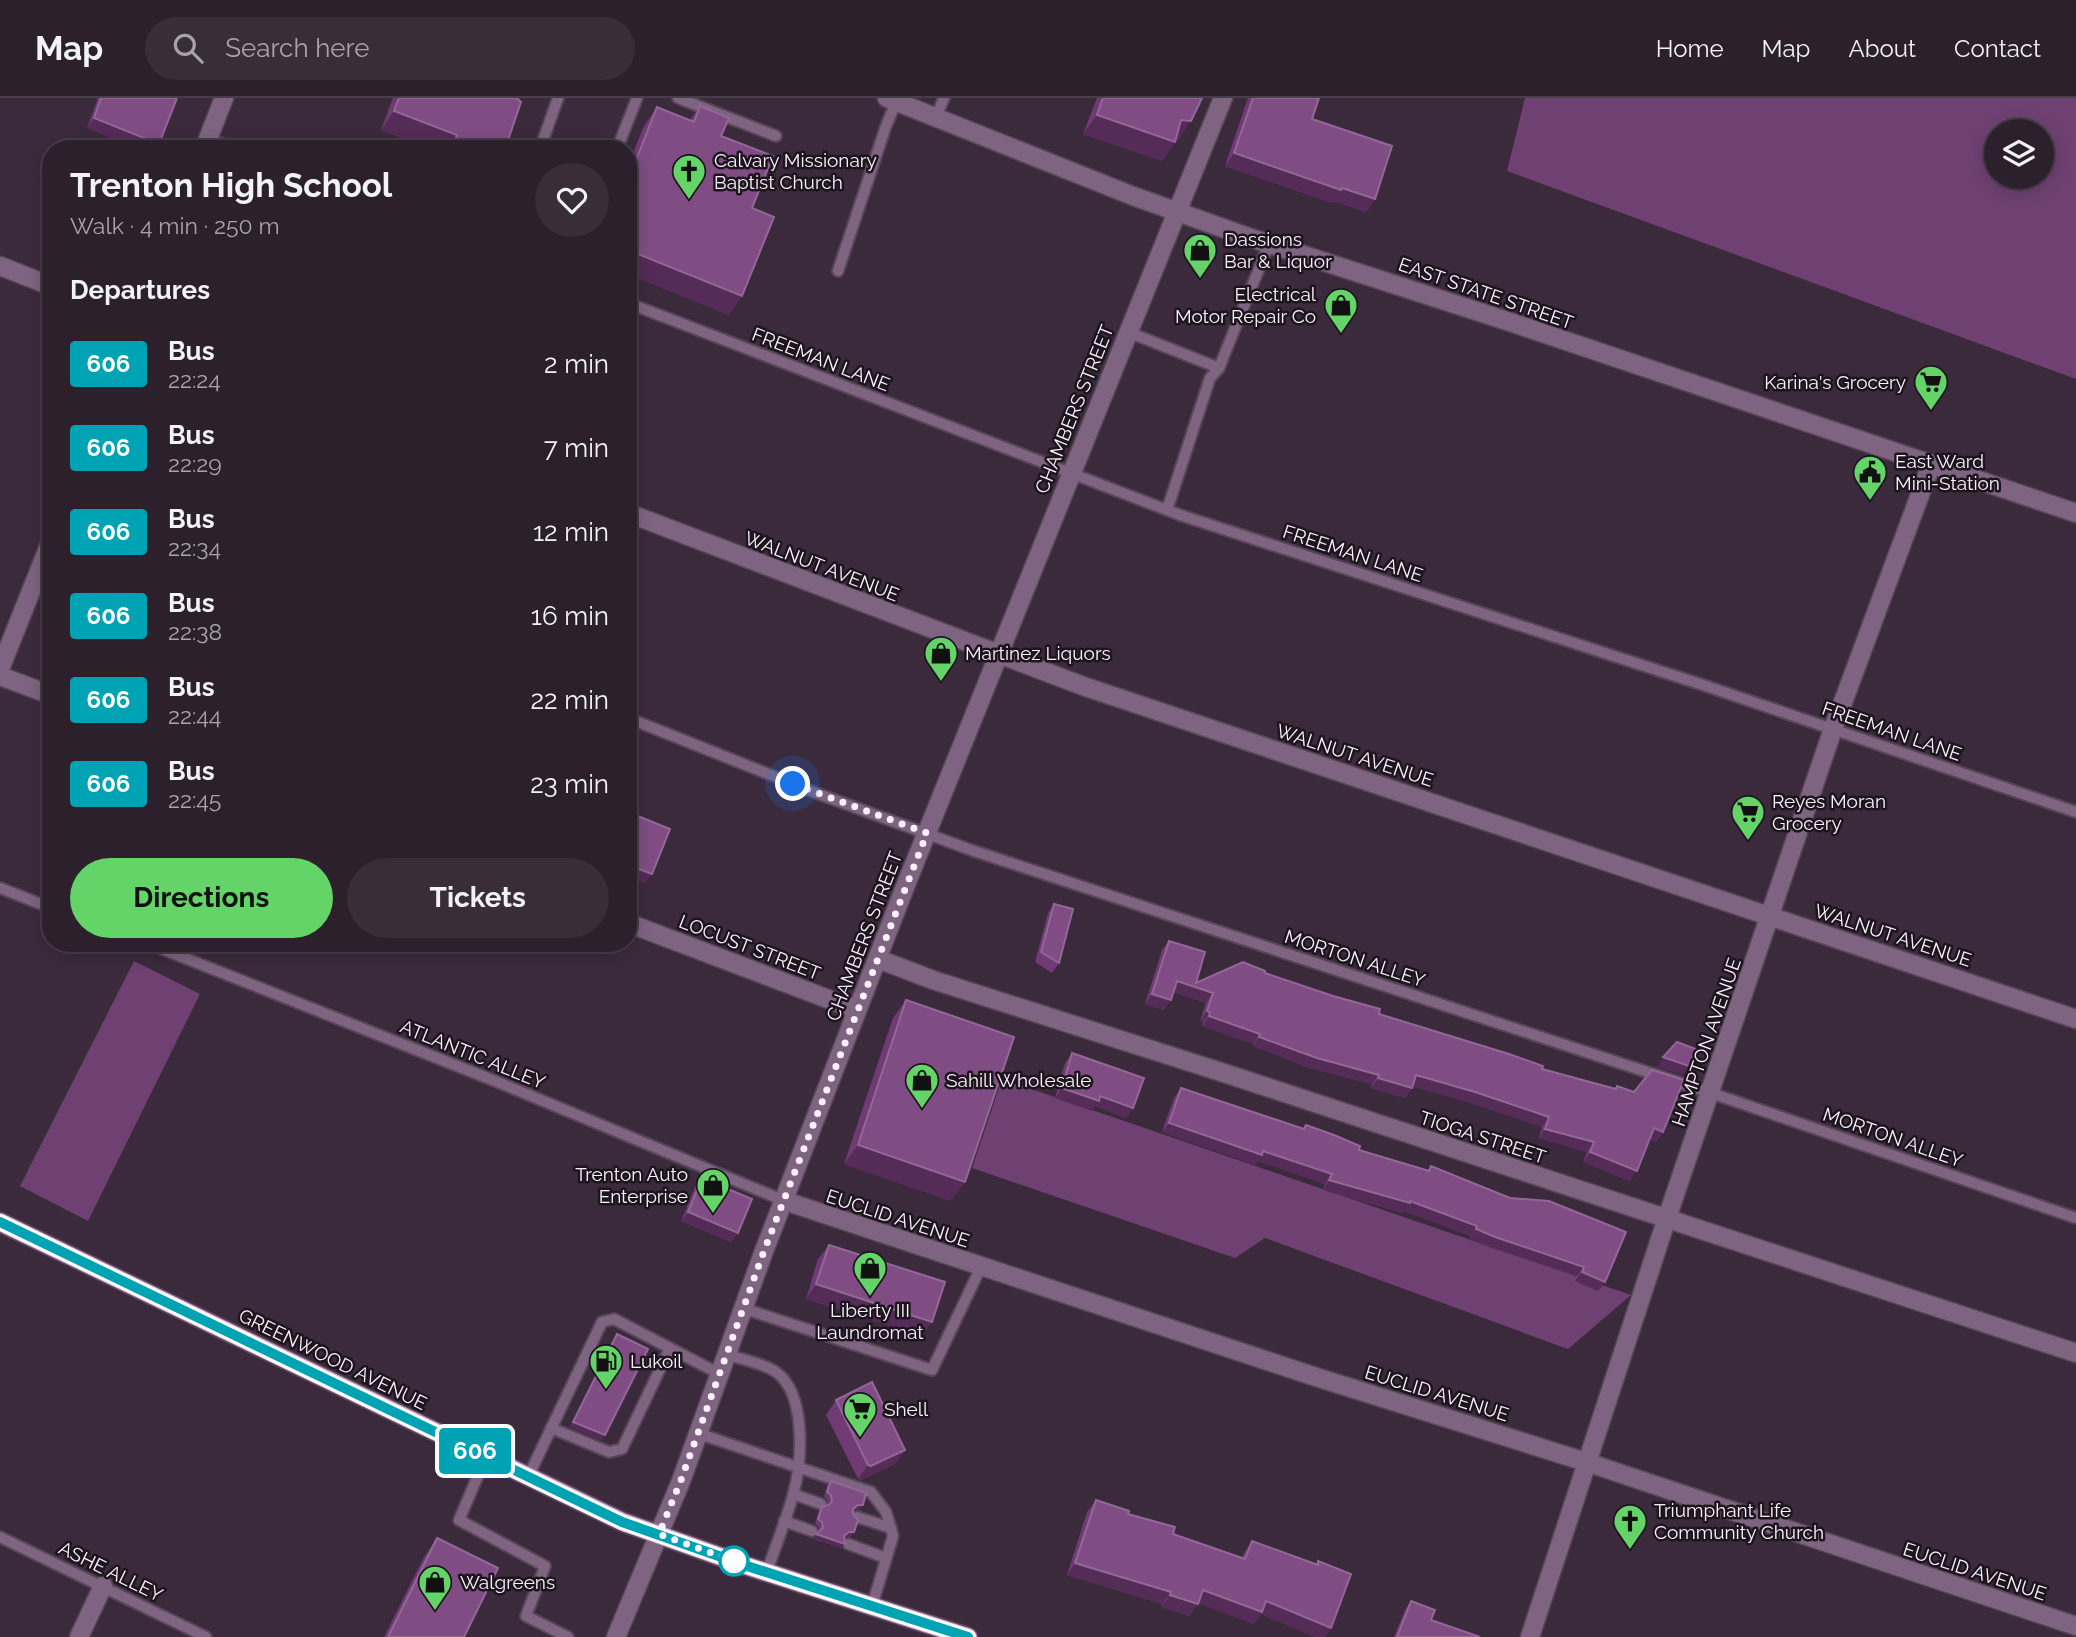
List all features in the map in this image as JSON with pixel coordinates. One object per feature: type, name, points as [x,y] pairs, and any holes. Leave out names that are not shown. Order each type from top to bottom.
[{"type":"main road","name":"GREENWOOD AVENUE","points":[[0,1222],[614,1518],[767,1572],[968,1637]]},
{"type":"street","points":[[208,140],[224,98]]},
{"type":"street","name":"CHAMBERS STREET","points":[[617,1637],[659,1534],[742,1308],[857,1010],[997,655],[1223,98]]},
{"type":"street","name":"EAST STATE STREET","points":[[891,100],[1177,212],[2076,513]]},
{"type":"street","points":[[0,266],[42,282]]},
{"type":"street","name":"HAMPTON AVENUE","points":[[1530,1637],[1667,1218],[1833,729],[1931,465]]},
{"type":"street","name":"WALNUT AVENUE","points":[[637,516],[1083,686],[2076,1019]]},
{"type":"street","points":[[0,668],[42,563]]},
{"type":"street","points":[[0,676],[42,692]]},
{"type":"street","name":"LOCUST STREET","points":[[637,926],[857,1010]]},
{"type":"street","name":"TIOGA STREET","points":[[878,959],[933,980],[2076,1353]]},
{"type":"street","name":"EUCLID AVENUE","points":[[785,1201],[1316,1377],[1586,1462],[2076,1626]]},
{"type":"street","points":[[79,1637],[103,1587]]},
{"type":"lane","points":[[543,140],[558,98]]},
{"type":"lane","points":[[621,140],[637,98]]},
{"type":"lane","points":[[678,98],[776,136]]},
{"type":"lane","points":[[936,117],[943,98]]},
{"type":"lane","points":[[838,271],[886,126],[891,100]]},
{"type":"lane","points":[[1167,510],[1210,378],[1219,368],[1269,244]]},
{"type":"lane","name":"FREEMAN LANE","points":[[637,307],[1167,510],[1833,729],[2076,812]]},
{"type":"lane","points":[[1128,332],[1219,368]]},
{"type":"lane","name":"MORTON ALLEY","points":[[637,722],[816,793],[971,850],[1710,1093],[2076,1218]]},
{"type":"lane","points":[[0,888],[42,904]]},
{"type":"lane","name":"ATLANTIC ALLEY","points":[[170,952],[520,1091],[785,1201]]},
{"type":"lane","points":[[742,1308],[932,1370],[981,1267]]},
{"type":"lane","points":[[528,1477],[602,1322],[614,1319],[719,1373]]},
{"type":"lane","points":[[551,1428],[609,1452],[622,1449],[670,1348]]},
{"type":"lane","points":[[725,1353],[775,1372],[790,1388],[799,1418],[798,1467],[793,1494],[767,1572]]},
{"type":"lane","points":[[697,1433],[871,1492],[886,1512],[892,1536],[872,1606]]},
{"type":"lane","points":[[485,1457],[459,1520],[545,1566],[526,1616],[568,1637]]},
{"type":"lane","points":[[793,1494],[821,1504]]},
{"type":"lane","points":[[857,1517],[891,1528]]},
{"type":"lane","points":[[784,1521],[812,1531]]},
{"type":"lane","name":"ASHE ALLEY","points":[[0,1536],[206,1637]]},
{"type":"lane","points":[[848,1544],[886,1558]]},
{"type":"shaded area","points":[[1525,98],[2076,98],[2076,379],[1507,171]]},
{"type":"shaded area","points":[[134,961],[200,994],[88,1221],[20,1186]]},
{"type":"shaded area","points":[[1002,1079],[1631,1295],[1568,1349],[1265,1238],[1235,1258],[972,1168]]},
{"type":"building","points":[[101,98],[177,98],[161,140],[149,140],[94,118]]},
{"type":"building","points":[[399,98],[517,98],[521,102],[508,140],[455,140],[457,135],[394,111]]},
{"type":"building","points":[[1103,98],[1202,98],[1191,121],[1181,120],[1175,142],[1097,115]]},
{"type":"building","points":[[1253,98],[1319,98],[1312,119],[1392,146],[1375,199],[1234,153]]},
{"type":"building","name":"Calvary Missionary Baptist Church","points":[[700,106],[729,118],[721,136],[773,156],[752,208],[774,217],[742,296],[637,254],[637,157],[657,107],[694,122]]},
{"type":"building","points":[[637,816],[670,829],[652,874],[637,868]]},
{"type":"building","points":[[1054,904],[1073,909],[1059,963],[1041,952]]},
{"type":"building","points":[[1169,941],[1205,952],[1196,983],[1243,962],[1265,973],[1380,1009],[1379,1014],[1509,1054],[1543,1066],[1542,1069],[1616,1089],[1617,1086],[1634,1092],[1652,1070],[1684,1080],[1663,1132],[1654,1128],[1637,1171],[1590,1152],[1594,1142],[1545,1129],[1549,1117],[1416,1075],[1412,1088],[1259,1037],[1260,1034],[1209,1016],[1210,1012],[1207,1011],[1213,993],[1177,981],[1171,1000],[1152,994]]},
{"type":"building","name":"Sahill Wholesale","points":[[906,1000],[1014,1037],[965,1182],[858,1145]]},
{"type":"building","points":[[1677,1042],[1696,1049],[1689,1066],[1663,1057]]},
{"type":"building","points":[[1072,1053],[1144,1078],[1133,1108],[1100,1096],[1099,1101],[1062,1088]]},
{"type":"building","points":[[1181,1088],[1304,1129],[1306,1125],[1360,1146],[1359,1150],[1429,1171],[1431,1166],[1510,1198],[1549,1201],[1626,1232],[1605,1282],[1582,1272],[1584,1267],[1495,1237],[1476,1229],[1477,1226],[1410,1201],[1329,1180],[1332,1174],[1263,1151],[1262,1155],[1169,1123]]},
{"type":"building","name":"Trenton Auto Enterprise","points":[[702,1178],[752,1199],[738,1233],[688,1212]]},
{"type":"building","points":[[829,1245],[945,1282],[932,1322],[816,1284]]},
{"type":"building","name":"Lukoil","points":[[617,1334],[648,1349],[605,1435],[573,1422]]},
{"type":"building","points":[[872,1382],[905,1450],[871,1466],[868,1465],[836,1400]]},
{"type":"building","points":[[831,1481],[866,1493],[863,1505],[853,1509],[858,1520],[854,1532],[844,1536],[845,1544],[816,1534],[823,1528],[818,1519],[822,1507],[832,1501],[827,1492]]},
{"type":"building","points":[[1096,1500],[1129,1511],[1128,1514],[1175,1527],[1173,1534],[1245,1559],[1252,1541],[1351,1574],[1331,1628],[1266,1601],[1262,1612],[1203,1590],[1198,1604],[1170,1595],[1171,1592],[1075,1563]]},
{"type":"building","name":"Walgreens","points":[[437,1538],[498,1568],[464,1637],[388,1637]]},
{"type":"building","points":[[1411,1601],[1435,1610],[1431,1620],[1480,1637],[1397,1637]]},
{"type":"bus line","name":"606","points":[[0,1222],[622,1522],[747,1566],[968,1637]]},
{"type":"place","name":"Calvary Missionary Baptist Church","points":[[689,201]]},
{"type":"place","name":"Dassions Bar & Liquor","points":[[1200,280]]},
{"type":"place","name":"Electrical Motor Repair Co","points":[[1341,335]]},
{"type":"place","name":"Karina's Grocery","points":[[1931,412]]},
{"type":"place","name":"East Ward Mini-Station","points":[[1870,502]]},
{"type":"place","name":"Martinez Liquors","points":[[941,683]]},
{"type":"place","name":"Reyes Moran Grocery","points":[[1748,842]]},
{"type":"place","name":"Sahill Wholesale","points":[[922,1110]]},
{"type":"place","name":"Trenton Auto Enterprise","points":[[713,1215]]},
{"type":"place","name":"Liberty III Laundromat","points":[[870,1298]]},
{"type":"place","name":"Lukoil","points":[[606,1391]]},
{"type":"place","name":"Shell","points":[[860,1439]]},
{"type":"place","name":"Triumphant Life Community Church","points":[[1630,1551]]},
{"type":"place","name":"Walgreens","points":[[435,1612]]},
{"type":"route","points":[[734,1561],[659,1534],[764,1251],[927,833],[793,784]]}]
